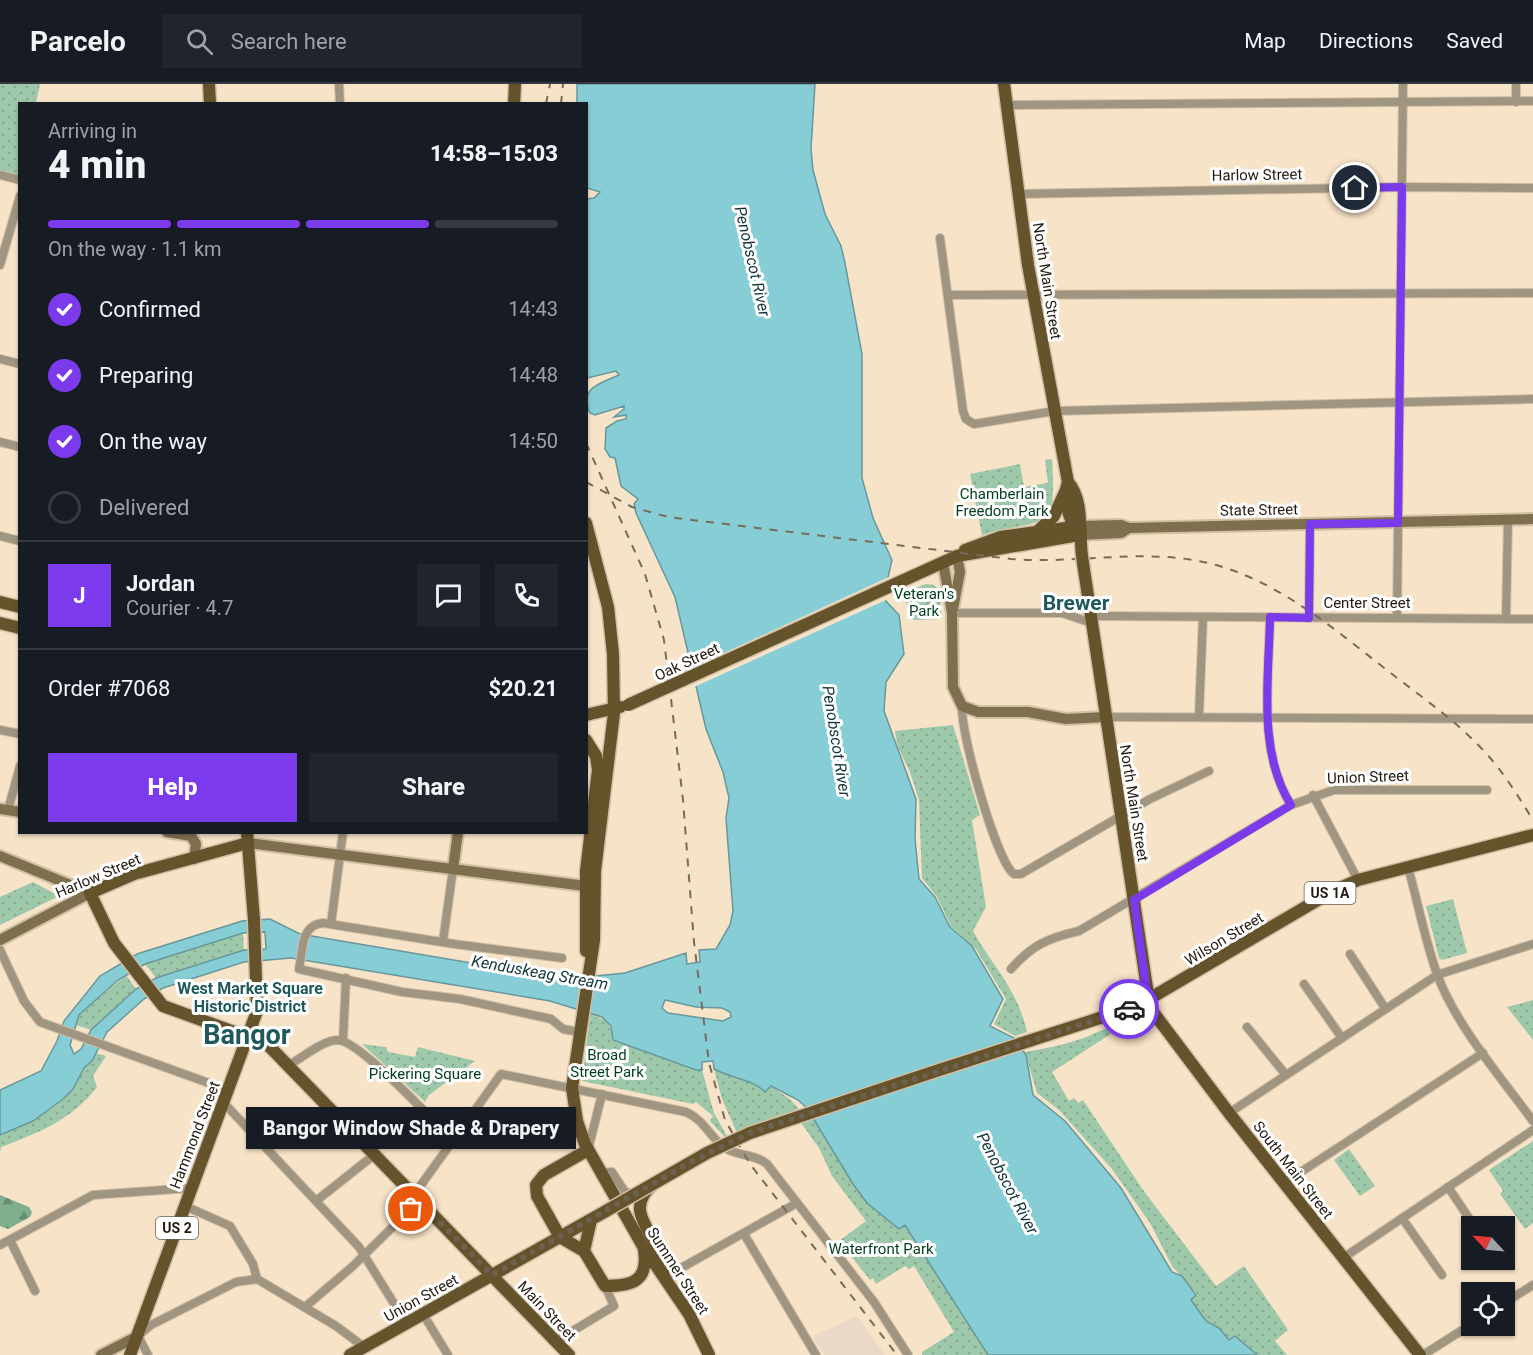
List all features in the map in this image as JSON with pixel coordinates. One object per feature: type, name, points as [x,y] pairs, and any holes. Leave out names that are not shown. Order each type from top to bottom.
[{"type":"main road","points":[[209,84],[210,102]]},
{"type":"main road","points":[[514,102],[515,84]]},
{"type":"main road","name":"North Main Street","points":[[1004,84],[1033,294],[1067,487],[1078,529],[1090,619],[1106,700],[1105,717],[1148,1001]]},
{"type":"main road","points":[[1038,530],[1052,519],[1067,487]]},
{"type":"main road","name":"State Street","points":[[798,628],[957,556],[982,542],[1038,530],[1078,529]]},
{"type":"main road","name":"State Street","points":[[957,556],[1078,529]]},
{"type":"main road","points":[[588,531],[608,607],[614,709],[590,886]]},
{"type":"main road","points":[[0,602],[18,606]]},
{"type":"main road","points":[[0,623],[18,628]]},
{"type":"main road","name":"Oak Street","points":[[588,716],[628,705],[798,628]]},
{"type":"main road","points":[[588,743],[596,756],[598,770],[590,886]]},
{"type":"main road","name":"Wilson Street","points":[[930,1074],[1148,1001],[1333,891],[1358,879],[1533,835]]},
{"type":"main road","name":"Harlow Street","points":[[90,893],[134,874],[194,859],[248,838]]},
{"type":"main road","name":"Hammond Street","points":[[130,1355],[257,1011],[248,838]]},
{"type":"main road","name":"Summer Street","points":[[590,886],[587,979],[572,1088],[577,1121],[588,1150],[601,1173],[644,1248],[704,1340],[710,1355]]},
{"type":"main road","name":"Main Street","points":[[90,893],[112,940],[169,1009],[266,1042],[569,1355]]},
{"type":"main road","name":"South Main Street","points":[[1148,1001],[1153,1013],[1229,1113],[1421,1355]]},
{"type":"main road","name":"Union Street","points":[[350,1355],[654,1184],[750,1133],[930,1074]]},
{"type":"main road","points":[[588,1150],[544,1175],[536,1185],[537,1196],[560,1237],[584,1251],[605,1286],[624,1286],[637,1280],[644,1269],[644,1248]]},
{"type":"main road","points":[[654,1184],[644,1194],[639,1208],[640,1218],[659,1250],[665,1277]]},
{"type":"main road","points":[[584,1251],[591,1220]]},
{"type":"street","points":[[339,84],[340,102]]},
{"type":"street","points":[[1397,618],[1403,84]]},
{"type":"street","points":[[1516,84],[1516,102]]},
{"type":"street","points":[[1007,105],[1533,101]]},
{"type":"street","points":[[0,175],[18,180]]},
{"type":"street","name":"Harlow Street","points":[[1018,194],[1402,187],[1533,188]]},
{"type":"street","points":[[0,263],[18,203]]},
{"type":"street","points":[[940,237],[963,411],[969,421],[983,424],[1055,411],[1533,399]]},
{"type":"street","points":[[948,295],[1533,293]]},
{"type":"street","points":[[0,359],[18,364]]},
{"type":"street","points":[[0,442],[18,446]]},
{"type":"street","points":[[1506,619],[1508,519]]},
{"type":"street","name":"State Street","points":[[1078,529],[1121,533],[1129,528],[1533,519]]},
{"type":"street","points":[[1309,618],[1310,524]]},
{"type":"street","points":[[0,536],[18,540]]},
{"type":"street","points":[[952,612],[960,582],[957,556]]},
{"type":"street","points":[[943,562],[952,612],[952,687],[962,706],[963,723],[977,781],[997,843],[1009,870],[1014,874],[1021,874],[1159,794],[1209,771]]},
{"type":"street","name":"Center Street","points":[[952,612],[1062,613],[1090,619],[1270,617],[1533,619]]},
{"type":"street","points":[[1198,716],[1203,617]]},
{"type":"street","points":[[1270,617],[1268,717],[1273,768],[1280,788],[1291,805]]},
{"type":"street","points":[[962,706],[978,712],[1028,712],[1066,719],[1198,716],[1533,720]]},
{"type":"street","points":[[0,730],[18,734]]},
{"type":"street","points":[[9,811],[18,774]]},
{"type":"street","name":"Union Street","points":[[1011,969],[1035,946],[1057,936],[1079,931],[1291,805],[1314,795],[1334,790],[1487,790]]},
{"type":"street","points":[[1314,795],[1358,879]]},
{"type":"street","points":[[179,834],[191,836],[196,844],[194,859]]},
{"type":"street","points":[[330,924],[343,834]]},
{"type":"street","points":[[443,941],[458,834]]},
{"type":"street","points":[[248,838],[340,854],[590,886]]},
{"type":"street","points":[[0,856],[90,893]]},
{"type":"street","points":[[1408,867],[1437,975],[1483,1053],[1533,1121]]},
{"type":"street","name":"Harlow Street","points":[[0,940],[90,893]]},
{"type":"street","points":[[562,958],[330,924],[312,925],[305,935],[299,969],[402,992],[460,999],[529,1014],[553,1020],[565,1030],[579,1032]]},
{"type":"street","points":[[1229,1113],[1437,975],[1533,944]]},
{"type":"street","points":[[0,950],[31,1012],[40,1022],[101,1043],[226,1095],[364,1254],[406,1323]]},
{"type":"street","points":[[1350,954],[1385,1008]]},
{"type":"street","points":[[343,1041],[346,978]]},
{"type":"street","points":[[1304,984],[1342,1038]]},
{"type":"street","points":[[1247,1027],[1286,1076]]},
{"type":"street","points":[[289,1065],[330,1042],[343,1041],[379,1068],[453,1140]]},
{"type":"street","points":[[1284,1183],[1483,1053]]},
{"type":"street","points":[[305,1307],[364,1254],[416,1198],[453,1140],[501,1074],[686,1112],[700,1121],[729,1150],[762,1160],[874,1302],[908,1355]]},
{"type":"street","points":[[588,1150],[602,1094]]},
{"type":"street","points":[[1343,1258],[1533,1130]]},
{"type":"street","points":[[601,1173],[612,1172],[625,1192],[633,1194],[721,1144]]},
{"type":"street","points":[[316,1201],[375,1155]]},
{"type":"street","points":[[1448,1186],[1468,1216]]},
{"type":"street","points":[[0,1245],[93,1195],[191,1188]]},
{"type":"street","points":[[665,1277],[797,1203]]},
{"type":"street","points":[[185,1206],[230,1226],[254,1264],[256,1279]]},
{"type":"street","points":[[1402,1218],[1442,1275]]},
{"type":"street","points":[[744,1234],[816,1355]]},
{"type":"street","points":[[10,1240],[35,1291]]},
{"type":"street","points":[[101,1355],[138,1336],[154,1324],[236,1282],[256,1279],[305,1307],[364,1347]]},
{"type":"street","points":[[1515,1296],[1533,1285]]},
{"type":"street","points":[[556,1341],[614,1306],[605,1286]]},
{"type":"street","points":[[423,1314],[448,1355]]},
{"type":"street","points":[[1421,1355],[1461,1331]]},
{"type":"street","points":[[138,1336],[148,1355]]},
{"type":"shaded area","points":[[857,1316],[885,1355],[824,1355],[813,1336]]},
{"type":"green space","points":[[0,84],[40,84],[36,102],[18,102],[18,175],[0,170]]},
{"type":"green space","name":"Chamberlain Freedom Park","points":[[1052,459],[1052,501],[1049,512],[1043,519],[982,535],[970,474],[1020,464],[1024,487],[1048,483],[1045,460]]},
{"type":"green space","name":"Veteran's Park","points":[[926,584],[934,585],[939,590],[942,619],[913,620],[902,593]]},
{"type":"green space","points":[[953,725],[980,815],[972,820],[986,907],[973,931],[1018,1004],[1027,1032],[1015,1036],[994,1024],[1006,999],[976,949],[951,926],[937,897],[922,878],[919,800],[910,772],[898,747],[895,731]]},
{"type":"green space","points":[[33,882],[59,896],[0,925],[0,897]]},
{"type":"green space","points":[[1453,899],[1467,953],[1442,960],[1439,958],[1426,906]]},
{"type":"green space","points":[[243,933],[244,950],[156,978],[145,964]]},
{"type":"green space","points":[[126,975],[136,989],[91,1030],[76,1025],[79,1015]]},
{"type":"green space","points":[[1533,1000],[1533,1040],[1507,1007]]},
{"type":"green space","name":"Broad Street Park","points":[[590,1014],[607,1021],[616,1042],[659,1055],[688,1068],[702,1070],[714,1113],[732,1145],[710,1121],[713,1116],[696,1102],[693,1104],[582,1081]]},
{"type":"green space","points":[[1129,1022],[1052,1072],[1069,1101],[1074,1098],[1078,1103],[1083,1100],[1143,1190],[1216,1286],[1244,1266],[1288,1330],[1275,1341],[1287,1355],[1258,1355],[1235,1336],[1229,1340],[1219,1328],[1206,1321],[1191,1300],[1197,1294],[1172,1266],[1150,1223],[1112,1169],[1059,1110],[1037,1093],[1025,1052],[1074,1041]]},
{"type":"green space","name":"Pickering Square","points":[[362,1044],[386,1047],[388,1052],[415,1057],[418,1047],[475,1061],[429,1095],[425,1102]]},
{"type":"green space","points":[[95,1053],[106,1056],[93,1076],[97,1087],[87,1098],[54,1124],[1,1147],[0,1153],[0,1135],[33,1121],[57,1105],[73,1089],[79,1075]]},
{"type":"green space","name":"Waterfront Park","points":[[714,1069],[748,1081],[765,1092],[771,1086],[791,1100],[808,1120],[815,1118],[853,1184],[867,1203],[899,1228],[905,1225],[988,1355],[922,1355],[922,1352],[954,1332],[914,1266],[909,1269],[905,1266],[876,1284],[873,1278],[870,1280],[839,1241],[866,1221],[832,1176],[819,1148],[794,1113],[737,1133],[722,1099]]},
{"type":"green space","points":[[1533,1141],[1533,1223],[1525,1229],[1500,1194],[1503,1191],[1489,1170]]},
{"type":"green space","points":[[1349,1149],[1375,1186],[1360,1196],[1334,1160]]},
{"type":"green space","points":[[0,1195],[29,1207],[32,1212],[30,1217],[8,1229],[0,1226]]},
{"type":"water","name":"Penobscot River","points":[[577,84],[815,84],[811,149],[813,170],[825,214],[841,246],[862,354],[862,478],[873,518],[892,560],[884,595],[886,601],[899,615],[904,654],[886,682],[884,711],[916,799],[915,839],[919,879],[935,897],[950,927],[972,946],[1003,999],[990,1026],[1014,1038],[1026,1055],[1033,1095],[1065,1121],[1121,1188],[1172,1272],[1182,1276],[1196,1295],[1191,1300],[1206,1321],[1219,1328],[1229,1340],[1235,1336],[1257,1355],[988,1355],[905,1225],[899,1229],[867,1203],[807,1108],[798,1100],[771,1086],[765,1092],[748,1081],[720,1072],[714,1069],[713,1061],[702,1062],[702,1070],[696,1070],[613,1040],[611,1026],[602,1017],[550,1001],[291,958],[244,962],[163,988],[144,999],[107,1032],[92,1061],[84,1068],[73,1089],[62,1100],[33,1121],[0,1135],[0,1090],[41,1071],[57,1041],[64,1021],[100,976],[137,954],[242,921],[270,919],[300,934],[555,977],[595,980],[596,976],[625,973],[686,953],[687,964],[700,962],[699,950],[716,949],[730,925],[733,911],[726,818],[729,798],[723,772],[706,729],[675,597],[636,513],[634,504],[638,499],[621,486],[615,458],[610,457],[605,449],[606,428],[617,421],[626,419],[626,415],[614,417],[624,409],[624,406],[595,415],[590,413],[588,408],[589,392],[599,384],[619,375],[616,371],[588,378],[588,199],[594,198],[600,192],[588,188],[588,102],[577,102]],"holes":[[[265,932],[266,949],[244,950],[156,978],[136,989],[91,1030],[81,1049],[74,1054],[70,1045],[79,1015],[118,980],[145,964],[243,933]],[[665,1000],[696,1007],[722,1008],[730,1012],[731,1017],[723,1021],[668,1013],[662,1008]]]},
{"type":"pier","points":[[891,576],[888,599],[692,688],[687,670]]},
{"type":"railway","points":[[546,102],[550,84]]},
{"type":"railway","points":[[561,102],[563,84]]},
{"type":"railway","points":[[588,447],[645,574],[664,640],[683,800],[694,942],[709,1063],[725,1120],[750,1164],[897,1355]]},
{"type":"railway","points":[[588,483],[632,507],[668,517],[1011,559],[1057,560],[1147,556],[1193,560],[1221,567],[1274,589],[1299,604],[1439,710],[1473,739],[1490,758],[1533,820]]},
{"type":"way so far","points":[[411,1209],[419,1201],[492,1275],[691,1162],[750,1133],[1129,1009]]},
{"type":"place","name":"Bangor Window Shade & Drapery","points":[[411,1209]]},
{"type":"district","name":"Brewer","points":[[1076,603]]},
{"type":"district","name":"West Market Square Historic District","points":[[250,997]]},
{"type":"district","name":"Bangor","points":[[247,1035]]},
{"type":"route","points":[[1129,1009],[1148,1001],[1134,900],[1291,805],[1280,788],[1273,768],[1268,717],[1270,617],[1309,618],[1310,524],[1398,523],[1402,187],[1355,188]]},
{"type":"water label","name":"Kenduskeag Stream","points":[[540,972]]}]
